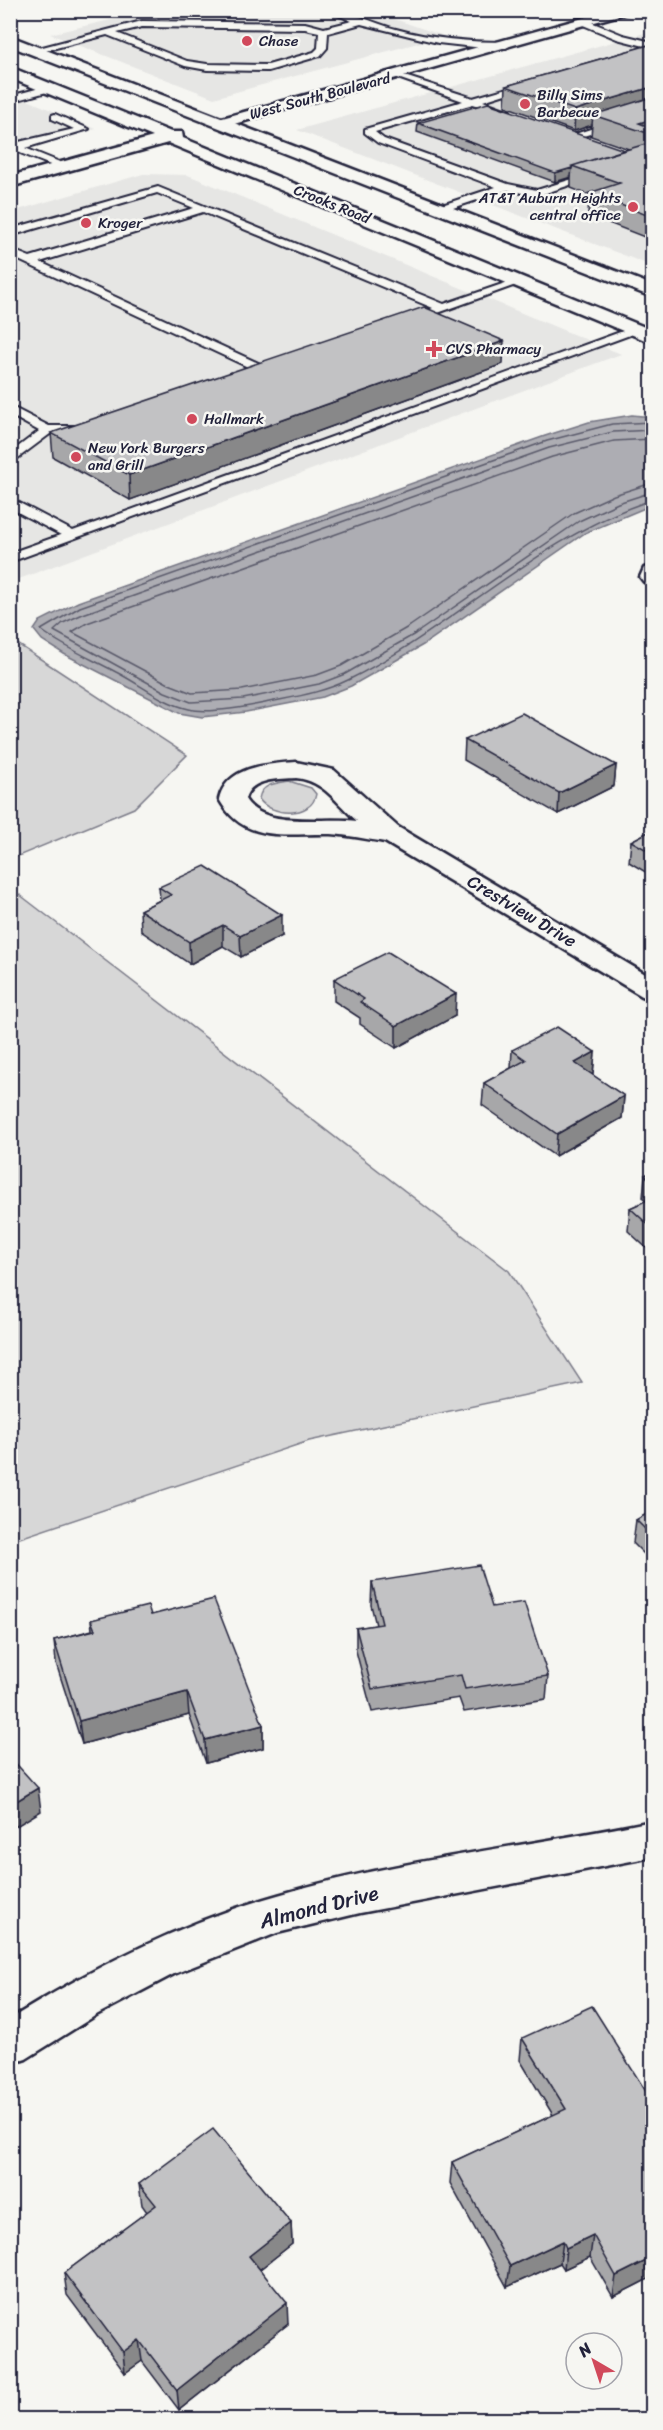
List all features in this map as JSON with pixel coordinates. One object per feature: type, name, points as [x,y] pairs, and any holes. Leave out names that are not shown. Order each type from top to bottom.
[{"type":"main road","name":"West South Boulevard","points":[[12,180],[630,10]]},
{"type":"main road","name":"Crooks Road","points":[[10,40],[652,290]]},
{"type":"main road","name":"Crooks Road","points":[[10,72],[652,337]]},
{"type":"main road","points":[[78,99],[111,100],[141,92]]},
{"type":"main road","points":[[253,171],[275,162],[317,161]]},
{"type":"main road","name":"Crestview Drive","points":[[391,836],[340,827],[266,824],[239,812],[234,802],[234,792],[242,782],[254,775],[290,768],[308,770],[329,780],[368,818],[391,836],[426,853],[652,990]]},
{"type":"main road","name":"Almond Drive","points":[[10,2044],[77,2001],[143,1967],[262,1920],[318,1904],[652,1839]]},
{"type":"lane","points":[[329,10],[365,24],[439,43],[506,45]]},
{"type":"lane","points":[[586,23],[620,37],[652,45]]},
{"type":"lane","points":[[36,50],[142,24],[305,26],[324,31],[365,24]]},
{"type":"lane","points":[[365,24],[368,30],[412,46]]},
{"type":"lane","points":[[108,32],[185,63],[207,67],[268,68],[317,54],[322,48],[324,31]]},
{"type":"lane","points":[[641,53],[652,49]]},
{"type":"lane","points":[[431,53],[451,60]]},
{"type":"lane","points":[[398,75],[518,117]]},
{"type":"lane","points":[[541,82],[368,131],[381,141],[506,186],[537,192],[611,170]]},
{"type":"lane","points":[[11,99],[51,88]]},
{"type":"lane","points":[[11,99],[23,103]]},
{"type":"lane","points":[[574,136],[652,112]]},
{"type":"lane","points":[[13,146],[84,129],[55,117]]},
{"type":"lane","points":[[562,132],[593,142]]},
{"type":"lane","points":[[13,146],[63,167]]},
{"type":"lane","points":[[440,208],[506,186]]},
{"type":"lane","points":[[10,233],[158,190],[442,309]]},
{"type":"lane","points":[[30,261],[203,209]]},
{"type":"lane","points":[[10,252],[268,368],[240,378]]},
{"type":"lane","points":[[398,324],[518,282]]},
{"type":"lane","points":[[10,558],[634,330]]},
{"type":"lane","points":[[10,410],[47,430],[84,431],[95,427]]},
{"type":"lane","points":[[10,460],[47,430]]},
{"type":"lane","points":[[10,502],[72,536]]},
{"type":"shaded area","points":[[368,10],[444,36],[214,98],[50,34],[149,11]]},
{"type":"shaded area","points":[[652,31],[652,266],[297,130]]},
{"type":"shaded area","points":[[11,93],[96,129],[11,151]]},
{"type":"shaded area","points":[[143,174],[188,175],[621,354],[11,582],[11,212]]},
{"type":"shaded area","points":[[10,639],[187,755],[134,808],[11,859]]},
{"type":"shaded area","points":[[289,781],[311,788],[316,794],[313,802],[307,808],[299,811],[281,811],[264,805],[259,799],[266,787]]},
{"type":"shaded area","points":[[11,888],[509,1271],[582,1383],[309,1441],[11,1541]]},
{"type":"water","points":[[632,415],[652,417],[652,505],[585,533],[423,645],[351,686],[323,697],[246,712],[202,717],[179,713],[64,654],[42,640],[34,630],[40,621],[78,602],[545,436],[589,422]]},
{"type":"building","points":[[652,44],[652,87],[575,110],[506,86]]},
{"type":"building","points":[[652,97],[652,119],[639,123],[652,128],[652,132],[644,132],[593,115]]},
{"type":"building","points":[[488,103],[624,150],[555,173],[418,123]]},
{"type":"building","points":[[652,140],[652,217],[589,193],[620,183],[572,166],[649,143]]},
{"type":"building","points":[[424,307],[504,341],[129,475],[51,433]]},
{"type":"building","points":[[522,713],[616,765],[559,793],[465,740]]},
{"type":"building","points":[[652,830],[652,853],[631,841]]},
{"type":"building","points":[[205,866],[282,915],[240,936],[223,925],[189,942],[140,910],[171,895],[159,887]]},
{"type":"building","points":[[388,952],[456,994],[396,1026],[360,1002],[364,999],[334,979]]},
{"type":"building","points":[[557,1027],[595,1052],[575,1063],[624,1096],[557,1134],[484,1083],[526,1060],[512,1050]]},
{"type":"building","points":[[652,1172],[652,1182],[645,1175]]},
{"type":"building","points":[[652,1198],[652,1228],[630,1208]]},
{"type":"building","points":[[652,1511],[652,1536],[636,1520]]},
{"type":"building","points":[[479,1565],[492,1607],[524,1602],[548,1676],[465,1689],[461,1675],[372,1689],[356,1628],[382,1624],[372,1582]]},
{"type":"building","points":[[214,1599],[263,1725],[205,1740],[187,1692],[79,1721],[54,1640],[95,1630],[91,1620],[148,1606],[151,1615]]},
{"type":"building","points":[[10,1757],[38,1788],[10,1805]]},
{"type":"building","points":[[592,2006],[652,2101],[652,2196],[649,2198],[652,2204],[652,2258],[616,2276],[593,2235],[566,2248],[563,2241],[510,2266],[452,2162],[566,2109],[522,2038]]},
{"type":"building","points":[[213,2129],[291,2223],[249,2256],[287,2303],[177,2390],[139,2340],[123,2352],[64,2273],[156,2205],[139,2184]]},
{"type":"place","name":"Chase","points":[[247,41]]},
{"type":"place","name":"Billy Sims Barbecue","points":[[525,104]]},
{"type":"place","name":"AT&T Auburn Heights central office","points":[[633,207]]},
{"type":"place","name":"Kroger","points":[[86,223]]},
{"type":"place","name":"CVS Pharmacy","points":[[434,349]]},
{"type":"place","name":"Hallmark","points":[[192,419]]},
{"type":"place","name":"New York Burgers and Grill","points":[[76,457]]}]
